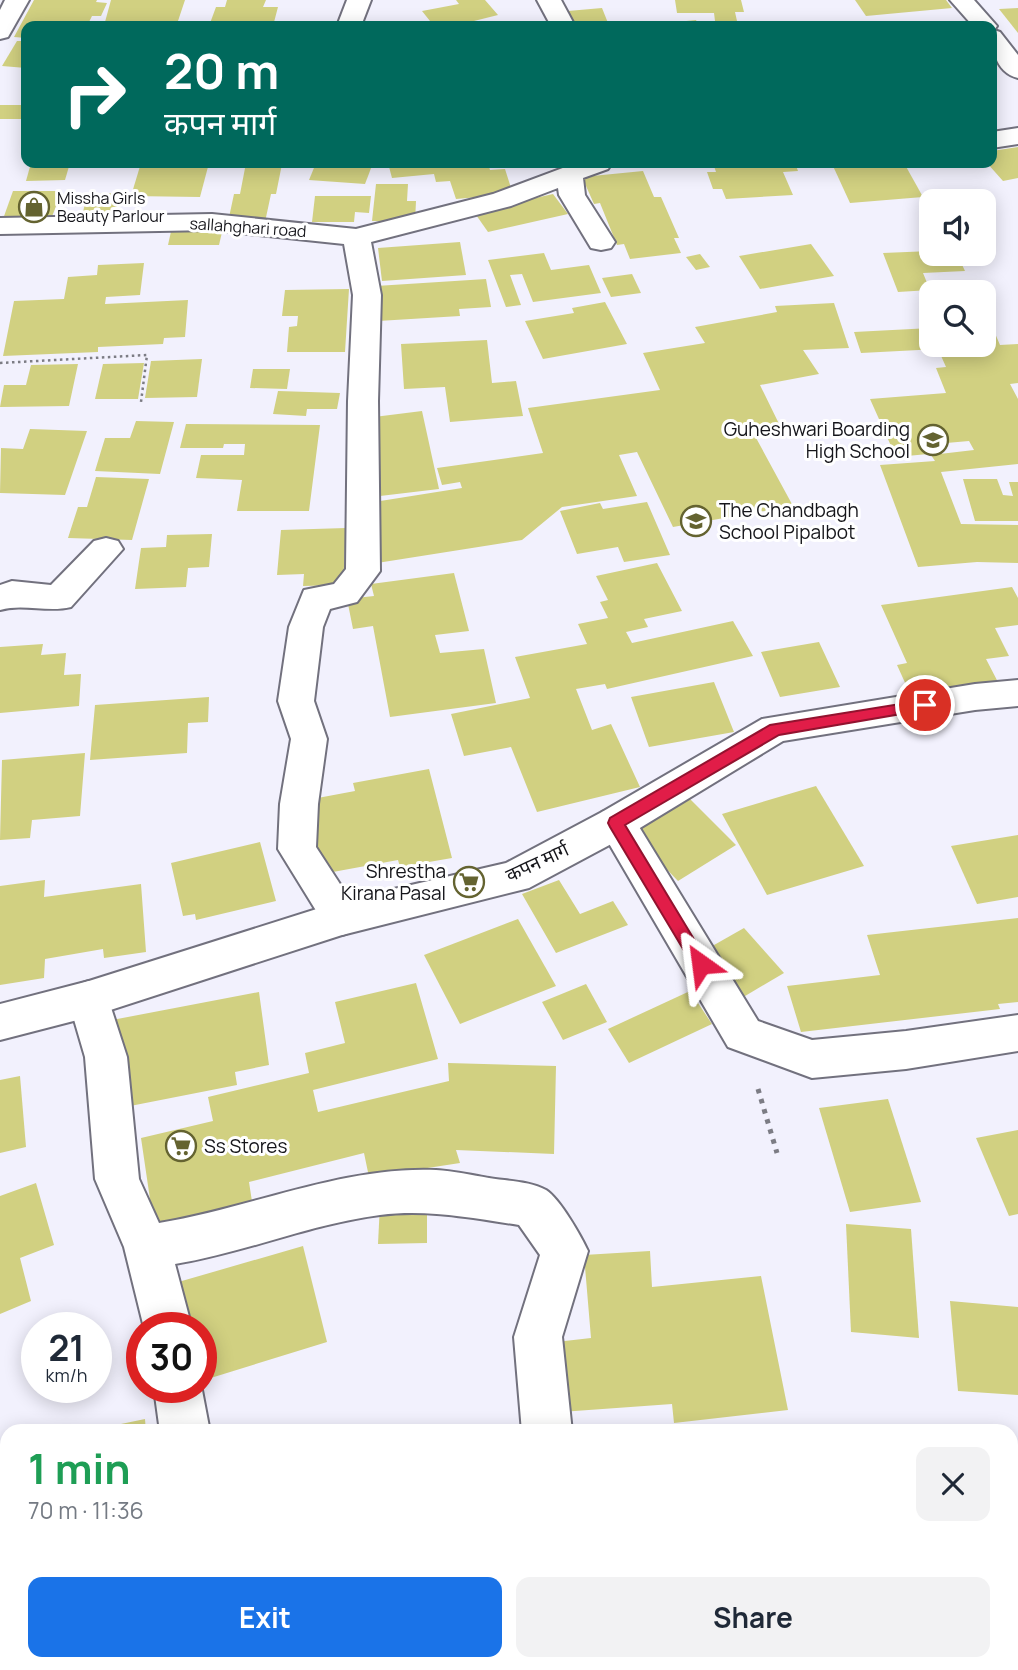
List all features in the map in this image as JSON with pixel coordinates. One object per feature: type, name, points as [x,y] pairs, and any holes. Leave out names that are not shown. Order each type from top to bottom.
[{"type":"street","points":[[0,32],[17,0]]},
{"type":"street","points":[[351,21],[359,0]]},
{"type":"street","points":[[549,0],[560,21]]},
{"type":"street","points":[[962,0],[981,21]]},
{"type":"street","points":[[997,44],[1018,71]]},
{"type":"street","points":[[997,139],[1018,136]]},
{"type":"street","name":"sallahghari road","points":[[0,226],[212,222],[356,237],[502,200],[585,168]]},
{"type":"street","points":[[569,174],[572,195],[601,242]]},
{"type":"street","points":[[342,918],[297,849],[299,804],[309,739],[296,701],[306,627],[316,599],[345,594],[363,571],[363,376],[367,295],[356,237]]},
{"type":"street","points":[[0,598],[12,593],[59,597],[106,549]]},
{"type":"street","name":"कपन मार्ग","points":[[0,1022],[89,999],[342,918],[515,877],[616,823],[775,729],[1018,693]]},
{"type":"street","points":[[616,823],[743,1034],[812,1059],[906,1050],[1018,1032]]},
{"type":"street","points":[[89,999],[106,1057],[117,1179],[147,1247],[164,1312]]},
{"type":"street","points":[[147,1247],[207,1237],[270,1218],[379,1194],[437,1191],[532,1206],[565,1251],[538,1337],[546,1424]]},
{"type":"street","points":[[180,1403],[184,1424]]},
{"type":"path","points":[[0,363],[147,355],[141,402]]},
{"type":"path","points":[[743,1034],[777,1153]]},
{"type":"building","points":[[34,0],[97,0],[96,2],[107,3],[101,16],[92,16],[90,21],[23,21]]},
{"type":"building","points":[[111,0],[185,0],[178,21],[105,21]]},
{"type":"building","points":[[227,0],[266,0],[263,7],[278,7],[274,21],[211,21],[216,7],[225,7]]},
{"type":"building","points":[[456,0],[485,0],[498,15],[474,21],[430,21],[422,11],[459,4]]},
{"type":"building","points":[[675,0],[741,0],[744,12],[735,12],[737,21],[715,21],[714,13],[677,13]]},
{"type":"building","points":[[855,0],[946,0],[952,8],[866,16]]},
{"type":"building","points":[[602,8],[607,21],[572,21],[568,11]]},
{"type":"building","points":[[1018,8],[1018,33],[999,9]]},
{"type":"building","points":[[21,24],[21,38],[14,37]]},
{"type":"building","points":[[17,41],[21,41],[21,68],[2,66]]},
{"type":"building","points":[[0,105],[21,105],[21,119],[0,119]]},
{"type":"building","points":[[1018,147],[1018,178],[1003,181],[991,168],[997,168],[997,150]]},
{"type":"building","points":[[30,168],[69,168],[65,180],[26,181]]},
{"type":"building","points":[[139,168],[208,168],[200,197],[131,196]]},
{"type":"building","points":[[245,168],[281,168],[276,194],[271,194],[265,222],[228,222],[234,194],[240,194]]},
{"type":"building","points":[[314,168],[371,168],[365,184],[309,180]]},
{"type":"building","points":[[389,168],[505,169],[513,194],[456,199],[450,181],[436,182],[434,174],[392,178]]},
{"type":"building","points":[[715,168],[797,168],[798,171],[783,172],[793,195],[726,199],[722,189],[713,189],[707,172],[716,172]]},
{"type":"building","points":[[834,168],[907,168],[919,190],[919,197],[850,203]]},
{"type":"building","points":[[643,171],[654,197],[661,197],[679,238],[674,238],[681,253],[630,259],[624,244],[617,245],[600,203],[594,204],[582,177]]},
{"type":"building","points":[[376,184],[408,184],[407,201],[416,201],[415,222],[372,221]]},
{"type":"building","points":[[13,191],[62,191],[51,219],[3,219]]},
{"type":"building","points":[[121,193],[113,220],[81,221],[87,194]]},
{"type":"building","points":[[553,194],[568,214],[488,232],[474,212]]},
{"type":"building","points":[[315,196],[371,196],[369,213],[355,212],[354,222],[312,222]]},
{"type":"building","points":[[172,227],[223,228],[219,245],[168,245]]},
{"type":"building","points":[[460,242],[466,275],[382,281],[378,248]]},
{"type":"building","points":[[811,244],[834,276],[760,289],[739,256]]},
{"type":"building","points":[[919,252],[919,266],[963,266],[965,271],[923,273],[926,280],[919,280],[919,291],[898,292],[883,253]]},
{"type":"building","points":[[544,253],[551,270],[589,265],[601,293],[533,302],[522,274],[510,275],[521,305],[506,307],[488,260]]},
{"type":"building","points":[[700,254],[710,267],[696,270],[686,257]]},
{"type":"building","points":[[144,263],[140,295],[106,297],[105,304],[188,300],[185,337],[164,338],[163,344],[98,347],[98,352],[3,356],[14,301],[64,299],[68,277],[97,275],[98,265]]},
{"type":"building","points":[[632,274],[641,293],[611,297],[602,278]]},
{"type":"building","points":[[486,279],[491,307],[459,309],[460,316],[378,321],[376,286]]},
{"type":"building","points":[[349,289],[345,352],[287,352],[289,327],[297,326],[298,316],[282,316],[285,290]]},
{"type":"building","points":[[605,302],[627,344],[543,359],[525,321],[574,313],[572,308]]},
{"type":"building","points":[[834,303],[849,348],[803,350],[819,374],[760,385],[783,432],[755,436],[793,506],[673,527],[637,452],[619,455],[637,496],[562,507],[522,540],[377,563],[374,502],[462,488],[460,482],[442,485],[437,468],[543,453],[528,408],[660,390],[643,353],[705,343],[695,327],[777,312],[775,306]]},
{"type":"building","points":[[919,329],[919,350],[861,353],[854,332]]},
{"type":"building","points":[[996,336],[1000,345],[1018,344],[1018,383],[1010,384],[1018,399],[1018,464],[941,472],[961,524],[1018,525],[1018,563],[977,562],[918,567],[880,465],[935,461],[931,455],[974,450],[969,441],[935,444],[939,453],[896,457],[870,399],[946,393],[936,368],[946,367],[942,357],[996,357]]},
{"type":"building","points":[[487,340],[492,383],[516,381],[523,416],[450,422],[445,387],[404,389],[401,344]]},
{"type":"building","points":[[202,359],[197,397],[145,398],[151,361]]},
{"type":"building","points":[[144,363],[138,399],[95,399],[103,364]]},
{"type":"building","points":[[78,364],[69,406],[0,407],[4,385],[26,385],[31,365]]},
{"type":"building","points":[[253,369],[290,369],[287,389],[250,388]]},
{"type":"building","points":[[278,391],[340,393],[337,409],[307,409],[306,416],[273,414]]},
{"type":"building","points":[[422,411],[439,489],[380,496],[366,418]]},
{"type":"building","points":[[136,421],[174,422],[160,474],[95,471],[105,438],[130,438]]},
{"type":"building","points":[[186,424],[320,425],[309,511],[237,511],[242,480],[196,478],[201,455],[244,455],[245,444],[224,444],[223,448],[180,448]]},
{"type":"building","points":[[30,429],[87,431],[65,495],[0,493],[1,448],[23,449]]},
{"type":"building","points":[[96,477],[149,479],[132,540],[68,538],[78,507],[87,507]]},
{"type":"building","points":[[963,479],[997,479],[1003,495],[1013,496],[1009,482],[1018,482],[1018,521],[975,521]]},
{"type":"building","points":[[647,502],[670,555],[624,562],[618,547],[577,554],[560,511],[600,503],[603,509]]},
{"type":"building","points":[[346,528],[343,585],[303,586],[304,574],[277,575],[281,530]]},
{"type":"building","points":[[212,534],[209,567],[188,568],[186,587],[135,589],[141,548],[166,547],[167,535]]},
{"type":"building","points":[[657,563],[682,611],[644,619],[648,627],[626,632],[632,643],[733,621],[753,656],[607,689],[605,684],[576,689],[592,730],[611,724],[640,787],[537,812],[511,747],[464,756],[451,714],[530,698],[515,657],[587,644],[578,624],[608,618],[600,602],[608,600],[596,576]]},
{"type":"building","points":[[454,573],[469,631],[435,635],[440,653],[484,649],[496,703],[390,717],[373,626],[353,629],[347,599],[374,596],[371,584]]},
{"type":"building","points":[[1012,587],[1018,598],[1018,625],[995,628],[1009,656],[986,659],[1000,686],[912,698],[897,665],[907,663],[881,605]]},
{"type":"building","points":[[819,642],[840,687],[780,697],[761,652]]},
{"type":"building","points":[[43,644],[41,655],[66,653],[64,675],[81,674],[79,706],[0,713],[0,647]]},
{"type":"building","points":[[714,682],[734,732],[649,747],[631,697]]},
{"type":"building","points":[[209,697],[208,722],[188,723],[187,753],[90,760],[95,705]]},
{"type":"building","points":[[85,753],[80,816],[32,820],[30,838],[0,840],[2,760]]},
{"type":"building","points":[[429,769],[452,858],[400,867],[398,860],[322,874],[307,800],[355,791],[353,783]]},
{"type":"building","points":[[816,786],[864,866],[767,895],[722,814]]},
{"type":"building","points":[[690,799],[736,845],[678,881],[632,833]]},
{"type":"building","points":[[1018,835],[1018,897],[977,904],[951,846]]},
{"type":"building","points":[[260,842],[276,901],[196,920],[195,914],[183,916],[171,863]]},
{"type":"building","points":[[45,880],[44,897],[141,884],[146,952],[104,958],[103,949],[45,959],[44,978],[0,985],[0,886]]},
{"type":"building","points":[[559,880],[580,914],[613,901],[628,925],[556,953],[522,894]]},
{"type":"building","points":[[1018,918],[1018,1002],[998,1004],[1000,1009],[801,1032],[787,986],[880,975],[867,935]]},
{"type":"building","points":[[518,919],[556,986],[460,1024],[424,955]]},
{"type":"building","points":[[744,928],[784,973],[740,999],[700,953]]},
{"type":"building","points":[[416,983],[438,1059],[313,1090],[318,1112],[449,1081],[448,1063],[556,1066],[554,1154],[456,1150],[460,1163],[369,1177],[364,1153],[249,1182],[253,1208],[155,1233],[141,1138],[213,1121],[208,1097],[309,1073],[305,1053],[345,1043],[335,1002]]},
{"type":"building","points":[[586,984],[607,1022],[563,1040],[542,1002]]},
{"type":"building","points":[[690,991],[712,1024],[629,1063],[608,1029]]},
{"type":"building","points":[[259,992],[269,1065],[235,1072],[237,1085],[120,1108],[112,1020]]},
{"type":"building","points":[[20,1076],[26,1147],[0,1153],[0,1080]]},
{"type":"building","points":[[888,1099],[921,1202],[850,1212],[819,1108]]},
{"type":"building","points":[[1018,1130],[1018,1214],[1009,1216],[976,1138]]},
{"type":"building","points":[[36,1183],[54,1245],[20,1258],[31,1301],[0,1314],[0,1196]]},
{"type":"building","points":[[427,1203],[427,1243],[378,1244],[380,1204]]},
{"type":"building","points":[[846,1224],[911,1229],[919,1338],[851,1332]]},
{"type":"building","points":[[303,1246],[327,1342],[217,1376],[217,1312],[174,1312],[168,1285]]},
{"type":"building","points":[[650,1251],[652,1287],[761,1276],[788,1410],[674,1423],[672,1404],[561,1412],[556,1342],[591,1338],[584,1255]]},
{"type":"building","points":[[950,1301],[1018,1307],[1018,1395],[958,1391]]},
{"type":"building","points":[[145,1419],[145,1424],[121,1424]]},
{"type":"place","name":"Missha Girls Beauty Parlour","points":[[34,207]]},
{"type":"place","name":"Guheshwari Boarding High School","points":[[933,440]]},
{"type":"place","name":"The Chandbagh School Pipalbot","points":[[696,521]]},
{"type":"place","name":"Shrestha Kirana Pasal","points":[[469,882]]},
{"type":"place","name":"Ss Stores","points":[[181,1146]]},
{"type":"route","points":[[701,964],[616,823],[775,729],[925,705]]}]
